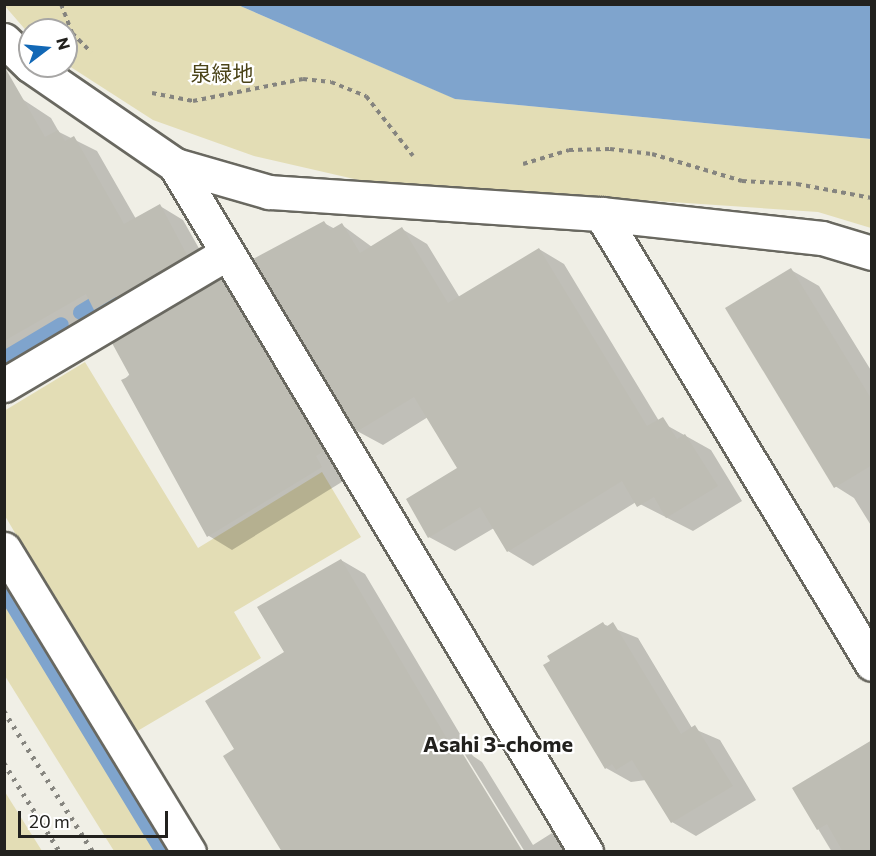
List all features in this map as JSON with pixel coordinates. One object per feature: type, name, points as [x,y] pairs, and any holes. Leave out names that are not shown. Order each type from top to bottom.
[{"type":"street","points":[[4,40],[18,53]]},
{"type":"street","points":[[50,78],[175,165],[269,192],[601,214],[822,238],[872,253]]},
{"type":"street","points":[[175,165],[586,852]]},
{"type":"street","points":[[601,214],[872,664]]},
{"type":"street","points":[[4,385],[227,253]]},
{"type":"street","points":[[4,549],[189,852]]},
{"type":"path","points":[[61,4],[72,33],[101,61]]},
{"type":"path","points":[[140,88],[166,100],[193,101],[303,79],[331,82],[366,96],[405,151],[424,164]]},
{"type":"path","points":[[513,167],[569,150],[610,149],[652,154],[742,181],[797,184],[872,198]]},
{"type":"green space","name":"泉緑地","points":[[4,5],[238,5],[456,99],[871,139],[871,228],[818,212],[363,181],[254,156],[153,120],[78,72],[78,18],[18,18],[18,21]]},
{"type":"green space","points":[[85,362],[198,548],[322,472],[361,537],[234,612],[261,658],[134,733],[5,516],[4,411]]},
{"type":"green space","points":[[4,601],[158,851],[114,851],[5,676]]},
{"type":"green space","points":[[5,792],[42,851],[5,851]]},
{"type":"water","points":[[238,5],[871,5],[871,139],[455,99]]},
{"type":"building","points":[[4,66],[45,137],[58,130],[65,141],[74,136],[124,224],[160,204],[187,255],[94,310],[86,294],[4,341]]},
{"type":"building","points":[[324,221],[330,230],[342,223],[360,253],[402,227],[448,303],[539,248],[647,426],[663,417],[677,439],[685,434],[718,486],[666,518],[654,497],[637,507],[622,481],[507,552],[480,507],[428,538],[406,499],[457,468],[414,397],[356,432],[253,259]]},
{"type":"building","points":[[791,268],[872,400],[872,465],[834,488],[725,308]]},
{"type":"building","points":[[221,279],[324,451],[316,456],[322,467],[207,537],[121,380],[130,376],[112,343]]},
{"type":"building","points":[[341,559],[453,749],[458,746],[523,852],[282,852],[223,756],[234,749],[205,701],[284,652],[257,607]]},
{"type":"building","points":[[603,622],[606,627],[613,622],[681,734],[695,725],[733,786],[671,823],[632,760],[616,770],[612,764],[605,769],[543,665],[550,661],[547,656]]},
{"type":"building","points":[[872,740],[872,852],[843,852],[827,824],[817,830],[792,788]]},
{"type":"waterway","points":[[80,312],[108,295]]},
{"type":"waterway","points":[[4,358],[61,324]]},
{"type":"waterway","points":[[4,591],[163,852]]},
{"type":"railway","points":[[4,711],[93,852]]},
{"type":"railway","points":[[4,763],[60,852]]},
{"type":"district","name":"Asahi 3-chome","points":[[498,744]]}]
